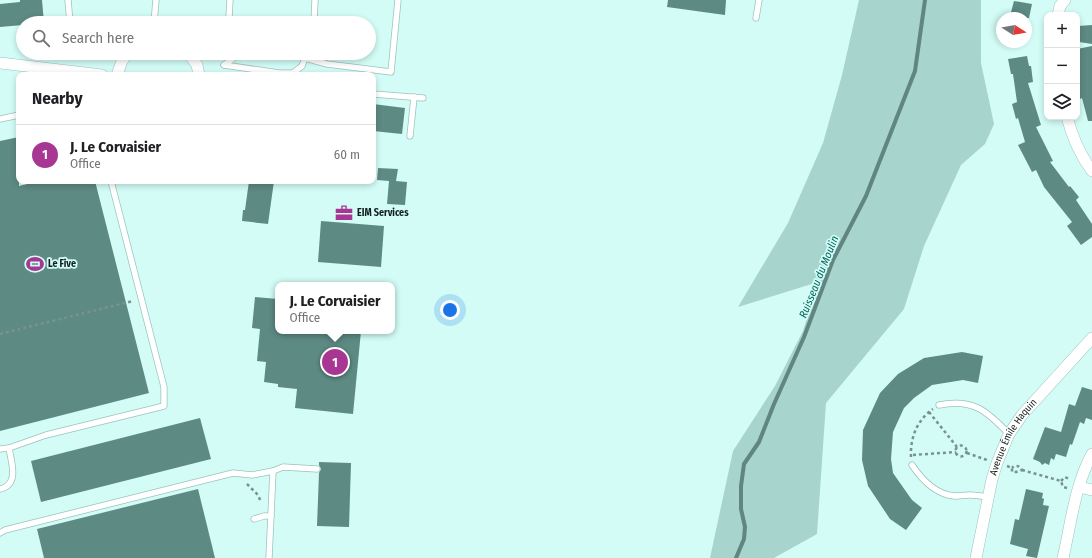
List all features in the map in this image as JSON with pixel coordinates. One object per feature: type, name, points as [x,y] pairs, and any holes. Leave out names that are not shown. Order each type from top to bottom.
[{"type":"street","points":[[1059,12],[1060,6],[1065,0]]},
{"type":"street","points":[[118,72],[123,60]]},
{"type":"street","points":[[193,60],[198,72]]},
{"type":"street","points":[[0,63],[76,72]]},
{"type":"street","points":[[1068,120],[1078,148],[1092,171]]},
{"type":"street","name":"Avenue Émile Haquin","points":[[976,558],[997,463],[1009,434],[1022,415],[1092,338]]},
{"type":"street","points":[[1063,558],[1078,489],[1092,454]]},
{"type":"street","points":[[1078,489],[1092,490]]},
{"type":"lane","points":[[68,0],[69,16]]},
{"type":"lane","points":[[155,16],[156,0]]},
{"type":"lane","points":[[229,16],[230,0]]},
{"type":"lane","points":[[314,16],[315,0]]},
{"type":"lane","points":[[316,60],[327,64],[391,72],[398,0]]},
{"type":"lane","points":[[756,18],[759,0]]},
{"type":"lane","points":[[231,60],[224,65],[259,72]]},
{"type":"lane","points":[[295,72],[302,66],[304,60]]},
{"type":"lane","points":[[376,94],[423,98]]},
{"type":"lane","points":[[410,136],[414,97]]},
{"type":"lane","points":[[0,119],[16,116]]},
{"type":"lane","points":[[0,449],[9,448],[46,436],[164,406],[164,387],[111,184]]},
{"type":"lane","points":[[939,405],[956,403],[969,404],[987,413],[1009,434]]},
{"type":"lane","points":[[0,489],[6,487],[13,477],[9,448]]},
{"type":"lane","points":[[912,465],[920,476],[941,493],[954,496],[989,496]]},
{"type":"lane","points":[[0,533],[5,530],[44,519],[233,472],[252,475],[273,471],[283,467],[317,469]]},
{"type":"lane","points":[[269,558],[273,471]]},
{"type":"lane","points":[[254,519],[264,516],[271,516]]},
{"type":"path","points":[[0,334],[141,298]]},
{"type":"path","points":[[912,465],[911,455],[913,438],[919,422],[939,405]]},
{"type":"path","points":[[930,412],[957,447],[956,452]]},
{"type":"path","points":[[957,447],[960,445],[964,446],[967,453]]},
{"type":"path","points":[[911,455],[956,452]]},
{"type":"path","points":[[956,452],[957,455],[960,456],[964,456],[967,453]]},
{"type":"path","points":[[967,453],[997,463]]},
{"type":"path","points":[[1008,472],[1010,463]]},
{"type":"path","points":[[1022,470],[1061,481],[1063,487],[1078,489]]},
{"type":"green space","points":[[859,0],[981,0],[981,63],[994,124],[985,144],[961,165],[924,246],[904,309],[826,403],[817,534],[774,558],[710,558],[733,451],[775,386],[803,331],[818,282],[738,307],[788,223],[823,143],[842,75]]},
{"type":"building","points":[[20,0],[42,0],[43,16],[16,16],[16,26],[0,27],[0,4],[20,2]]},
{"type":"building","points":[[668,0],[726,0],[725,15],[667,7]]},
{"type":"building","points":[[1014,1],[1032,4],[1030,12],[1011,12]]},
{"type":"building","points":[[1092,25],[1092,44],[1080,42],[1080,26]]},
{"type":"building","points":[[1092,46],[1092,121],[1088,121],[1082,98],[1080,99],[1080,48]]},
{"type":"building","points":[[1027,56],[1029,66],[1031,66],[1033,82],[1028,83],[1041,125],[1036,127],[1053,161],[1050,162],[1069,187],[1070,186],[1079,197],[1076,200],[1092,224],[1092,237],[1081,245],[1067,226],[1072,222],[1044,187],[1036,170],[1032,172],[1018,145],[1025,142],[1012,104],[1017,102],[1013,74],[1011,74],[1008,59]]},
{"type":"building","points":[[376,104],[405,108],[402,134],[376,131]]},
{"type":"building","points":[[16,138],[16,184],[19,184],[19,186],[27,184],[96,184],[149,393],[0,431],[0,141]]},
{"type":"building","points":[[378,168],[398,169],[396,181],[407,182],[405,205],[387,204],[389,181],[377,180]]},
{"type":"building","points":[[249,184],[274,184],[268,224],[242,221],[243,210],[245,210]]},
{"type":"building","points":[[321,221],[384,226],[381,267],[318,262]]},
{"type":"building","points":[[255,297],[275,299],[275,334],[361,334],[353,414],[295,408],[297,389],[278,387],[278,384],[264,382],[266,362],[257,361],[260,329],[252,328]]},
{"type":"building","points":[[962,352],[983,356],[978,383],[963,380],[932,385],[914,398],[904,408],[893,432],[891,459],[893,473],[912,500],[922,508],[906,530],[890,519],[868,486],[862,460],[863,430],[880,393],[898,374],[924,358]]},
{"type":"building","points":[[1082,387],[1092,390],[1092,420],[1086,418],[1084,424],[1080,422],[1066,457],[1056,454],[1054,460],[1051,458],[1049,465],[1045,463],[1042,465],[1040,462],[1033,459],[1045,427],[1061,432],[1069,404],[1075,406]]},
{"type":"building","points":[[200,418],[211,459],[41,502],[31,461]]},
{"type":"building","points":[[319,462],[351,463],[349,527],[317,526],[319,473],[321,469]]},
{"type":"building","points":[[198,489],[215,558],[44,558],[37,529]]},
{"type":"building","points":[[1026,489],[1043,493],[1043,505],[1049,506],[1037,558],[1026,556],[1028,549],[1010,544],[1015,519],[1019,520]]},
{"type":"waterway","name":"Ruisseau du Moulin","points":[[736,558],[744,539],[745,527],[741,509],[741,486],[744,464],[759,442],[804,337],[833,260],[866,196],[915,71],[925,0]]},
{"type":"place","name":"EIM Services","points":[[344,213]]},
{"type":"place","name":"Le Five","points":[[35,264]]},
{"type":"place","name":"J. Le Corvaisier","points":[[335,362]]}]
